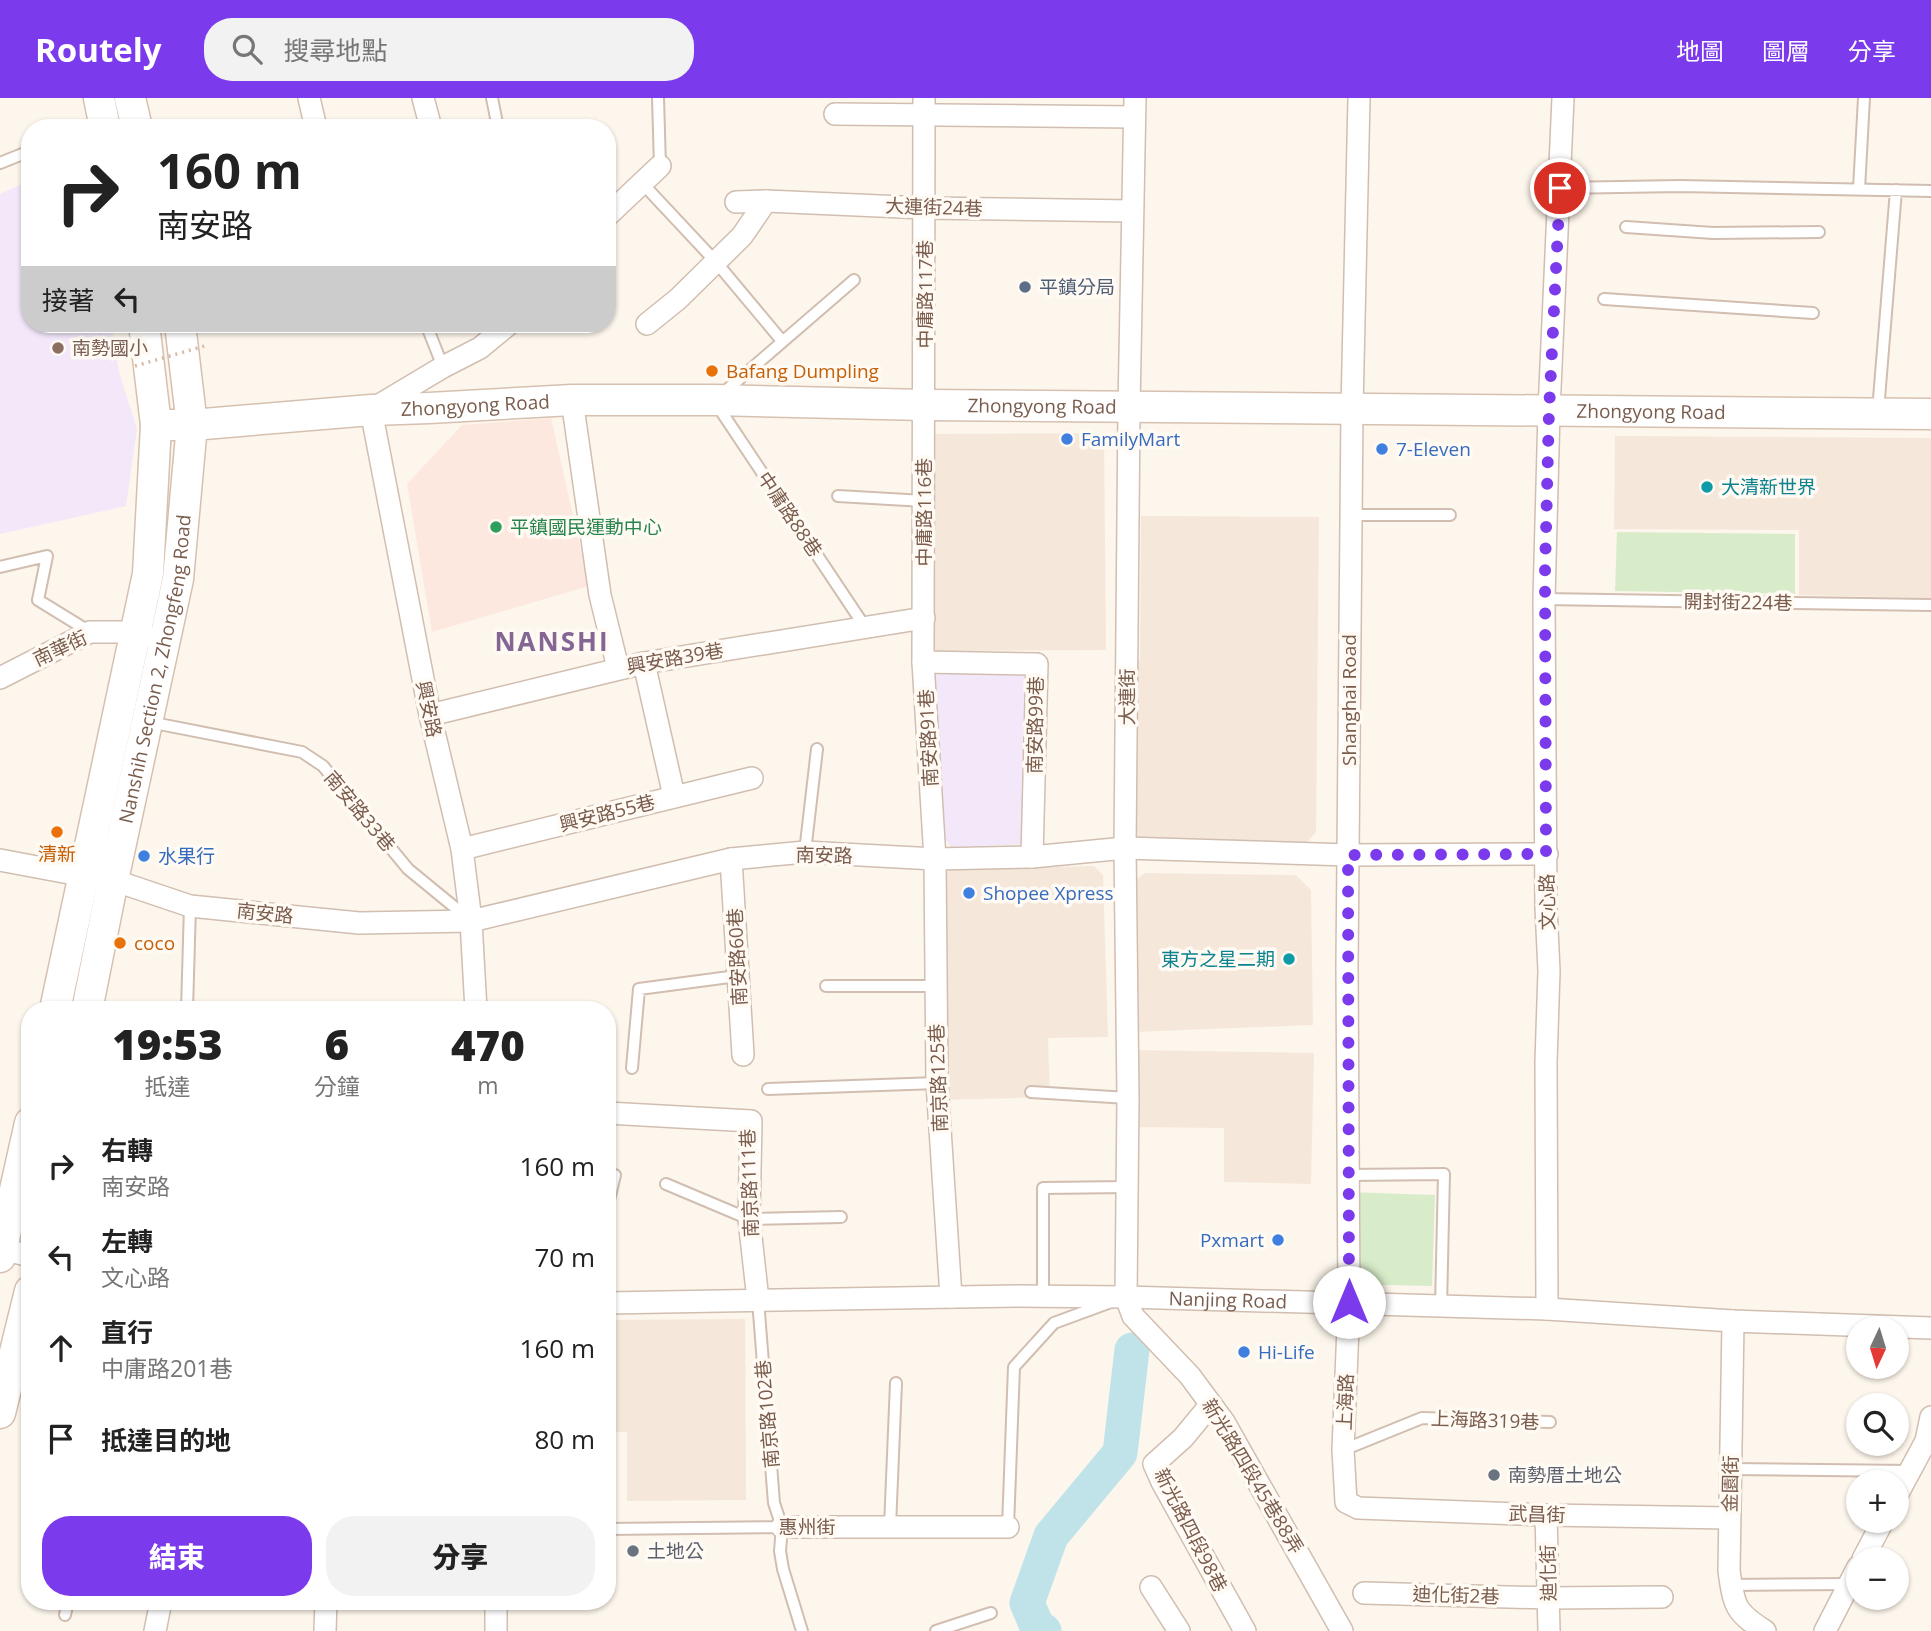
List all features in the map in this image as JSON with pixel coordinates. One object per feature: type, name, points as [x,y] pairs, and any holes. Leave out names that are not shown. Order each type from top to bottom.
[{"type":"street","points":[[130,98],[134,119]]},
{"type":"street","points":[[310,98],[314,119]]},
{"type":"street","points":[[423,98],[429,119]]},
{"type":"street","name":"Shanghai Road","points":[[1349,1302],[1348,855],[1352,409],[1359,98]]},
{"type":"street","name":"文心路","points":[[1546,1309],[1546,1062],[1549,971],[1546,907],[1544,599],[1549,411],[1563,98]]},
{"type":"street","points":[[835,114],[924,106],[1134,107]]},
{"type":"street","name":"中庸路117巷","points":[[924,106],[925,405]]},
{"type":"street","name":"大連街","points":[[1126,1297],[1128,1098],[1125,848],[1134,107]]},
{"type":"street","points":[[616,208],[660,166]]},
{"type":"street","points":[[647,324],[678,299],[742,236],[766,201]]},
{"type":"street","name":"大連街24巷","points":[[736,202],[1132,211]]},
{"type":"street","name":"Nanshih Section 2, Zhongfeng Road","points":[[88,1001],[99,878],[136,632],[148,574],[156,425],[145,333]]},
{"type":"street","name":"Nanshih Section 2, Zhongfeng Road","points":[[58,1001],[147,722],[178,579],[192,425],[181,333]]},
{"type":"street","points":[[371,410],[480,348],[498,333]]},
{"type":"street","points":[[572,400],[600,595],[618,668]]},
{"type":"street","name":"Zhongyong Road","points":[[156,425],[192,425],[371,410],[572,400],[1931,414]]},
{"type":"street","name":"中庸路116巷","points":[[924,618],[925,405]]},
{"type":"street","name":"興安路","points":[[371,410],[430,715],[462,849],[471,921],[475,1001]]},
{"type":"street","name":"興安路39巷","points":[[430,715],[618,668],[924,618]]},
{"type":"street","name":"南安路91巷","points":[[924,618],[923,662],[935,859]]},
{"type":"street","name":"南華街","points":[[0,678],[90,632],[136,632],[164,642]]},
{"type":"street","name":"南安路99巷","points":[[923,662],[1037,664],[1032,857]]},
{"type":"street","points":[[644,663],[674,796]]},
{"type":"street","name":"興安路55巷","points":[[462,849],[752,778]]},
{"type":"street","name":"南安路","points":[[0,860],[99,878],[190,906],[359,923],[471,921],[731,859],[805,852],[935,859],[1032,857],[1125,848],[1348,855],[1546,854]]},
{"type":"street","name":"南安路60巷","points":[[731,859],[743,1055]]},
{"type":"street","name":"南京路125巷","points":[[935,859],[937,1083],[951,1297]]},
{"type":"street","name":"南京路111巷","points":[[616,1114],[751,1121],[749,1219],[758,1300]]},
{"type":"street","points":[[10,1254],[21,1182]]},
{"type":"street","name":"Nanjing Road","points":[[616,1303],[1126,1297],[1546,1309],[1733,1321],[1931,1328]]},
{"type":"street","name":"新光路四段45巷88弄","points":[[1126,1297],[1133,1316],[1191,1376],[1231,1433],[1342,1631]]},
{"type":"street","name":"上海路","points":[[1346,1502],[1343,1450],[1349,1302]]},
{"type":"street","name":"金園街","points":[[1733,1321],[1728,1571],[1732,1597],[1744,1618],[1765,1631]]},
{"type":"street","points":[[0,1413],[21,1328]]},
{"type":"street","name":"新光路四段98巷","points":[[1211,1404],[1183,1438],[1154,1464],[1245,1631]]},
{"type":"street","points":[[1909,1471],[1928,1442],[1931,1417]]},
{"type":"street","name":"武昌街","points":[[1346,1502],[1358,1508],[1729,1518]]},
{"type":"street","name":"迪化街","points":[[1546,1515],[1549,1631]]},
{"type":"street","name":"惠州街","points":[[782,1527],[1008,1527]]},
{"type":"street","points":[[1151,1587],[1179,1631]]},
{"type":"street","points":[[1825,1631],[1846,1590]]},
{"type":"street","name":"迪化街2巷","points":[[1364,1593],[1548,1598],[1662,1597]]},
{"type":"street","points":[[155,1631],[159,1610]]},
{"type":"street","points":[[325,1631],[326,1610]]},
{"type":"street","points":[[496,1610],[496,1631]]},
{"type":"lane","points":[[492,98],[496,119]]},
{"type":"lane","points":[[658,98],[660,166]]},
{"type":"lane","points":[[1859,190],[1864,98]]},
{"type":"lane","points":[[0,163],[21,155]]},
{"type":"lane","points":[[643,184],[716,262],[782,341]]},
{"type":"lane","points":[[1560,188],[1679,186],[1931,191]]},
{"type":"lane","points":[[1878,414],[1896,190]]},
{"type":"lane","points":[[1626,228],[1713,233],[1819,232]]},
{"type":"lane","points":[[714,400],[854,279]]},
{"type":"lane","points":[[1604,299],[1813,313]]},
{"type":"lane","points":[[430,333],[443,367]]},
{"type":"lane","name":"中庸路88巷","points":[[714,400],[865,627]]},
{"type":"lane","points":[[838,496],[924,501]]},
{"type":"lane","points":[[1351,515],[1450,515]]},
{"type":"lane","points":[[0,567],[47,556],[38,600],[90,632]]},
{"type":"lane","name":"開封街224巷","points":[[1544,599],[1931,606]]},
{"type":"lane","name":"南安路33巷","points":[[147,722],[302,752],[323,766],[408,869],[471,921]]},
{"type":"lane","points":[[805,852],[817,749]]},
{"type":"lane","points":[[187,1001],[190,906]]},
{"type":"lane","points":[[632,1068],[639,989],[737,976]]},
{"type":"lane","points":[[826,986],[936,986]]},
{"type":"lane","points":[[768,1089],[937,1083]]},
{"type":"lane","points":[[1031,1092],[1128,1098]]},
{"type":"lane","points":[[1348,1175],[1444,1174],[1441,1307]]},
{"type":"lane","points":[[666,1184],[749,1219],[841,1217]]},
{"type":"lane","points":[[1043,1296],[1043,1188],[1127,1187]]},
{"type":"lane","points":[[1008,1527],[1014,1367],[1054,1323],[1126,1297]]},
{"type":"lane","name":"南京路102巷","points":[[758,1300],[774,1503],[782,1527],[780,1551],[802,1631]]},
{"type":"lane","points":[[890,1527],[897,1383]]},
{"type":"lane","name":"上海路319巷","points":[[1343,1450],[1422,1418],[1550,1422]]},
{"type":"lane","points":[[1730,1469],[1846,1470]]},
{"type":"lane","name":"惠州街","points":[[616,1528],[782,1527]]},
{"type":"lane","points":[[1731,1585],[1846,1576]]},
{"type":"lane","points":[[65,1615],[66,1610]]},
{"type":"lane","points":[[936,1631],[991,1613]]},
{"type":"path","points":[[135,366],[208,345]]},
{"type":"shaded area","name":"南勢國小","points":[[21,184],[21,333],[112,333],[119,372],[137,429],[126,506],[0,534],[0,194]]},
{"type":"shaded area","name":"平鎮國民運動中心","points":[[551,418],[589,586],[432,632],[407,484],[462,425]]},
{"type":"shaded area","points":[[1104,433],[1106,650],[935,651],[933,434]]},
{"type":"shaded area","points":[[1615,436],[1931,438],[1931,598],[1799,595],[1799,530],[1614,529]]},
{"type":"shaded area","points":[[1141,516],[1319,517],[1316,832],[1305,845],[1146,848],[1134,835],[1133,669],[1140,660]]},
{"type":"shaded area","points":[[1029,666],[1028,844],[951,847],[940,833],[935,670]]},
{"type":"shaded area","points":[[1094,866],[1103,875],[1108,1037],[1048,1038],[1050,1097],[941,1100],[935,884],[951,869]]},
{"type":"shaded area","points":[[1145,873],[1296,875],[1311,890],[1313,1025],[1134,1032],[1132,883]]},
{"type":"shaded area","points":[[1133,1050],[1314,1053],[1311,1184],[1224,1182],[1224,1128],[1132,1127]]},
{"type":"shaded area","points":[[745,1319],[746,1500],[627,1501],[627,1432],[616,1432],[616,1320]]},
{"type":"green space","points":[[1617,532],[1795,534],[1795,594],[1615,591]]},
{"type":"green space","points":[[1348,1192],[1435,1195],[1432,1286],[1345,1284]]},
{"type":"waterway","points":[[1044,1631],[1039,1631],[1027,1603],[1051,1536],[1120,1453],[1132,1350]]},
{"type":"place","name":"平鎮分局","points":[[1025,287]]},
{"type":"place","name":"南勢國小","points":[[58,348]]},
{"type":"place","name":"Bafang Dumpling","points":[[712,371]]},
{"type":"place","name":"FamilyMart","points":[[1067,439]]},
{"type":"place","name":"7-Eleven","points":[[1382,449]]},
{"type":"place","name":"大清新世界","points":[[1707,487]]},
{"type":"place","name":"平鎮國民運動中心","points":[[496,527]]},
{"type":"place","name":"清新","points":[[57,832]]},
{"type":"place","name":"水果行","points":[[144,856]]},
{"type":"place","name":"Shopee Xpress","points":[[969,893]]},
{"type":"place","name":"coco","points":[[120,943]]},
{"type":"place","name":"東方之星二期","points":[[1289,959]]},
{"type":"place","name":"Pxmart","points":[[1278,1240]]},
{"type":"place","name":"Hi-Life","points":[[1244,1352]]},
{"type":"place","name":"南勢厝土地公","points":[[1494,1475]]},
{"type":"place","name":"土地公","points":[[633,1551]]},
{"type":"district","name":"NANSHI","points":[[552,641]]},
{"type":"route","points":[[1349,1302],[1348,855],[1546,854],[1544,599],[1549,411],[1560,188]]}]
